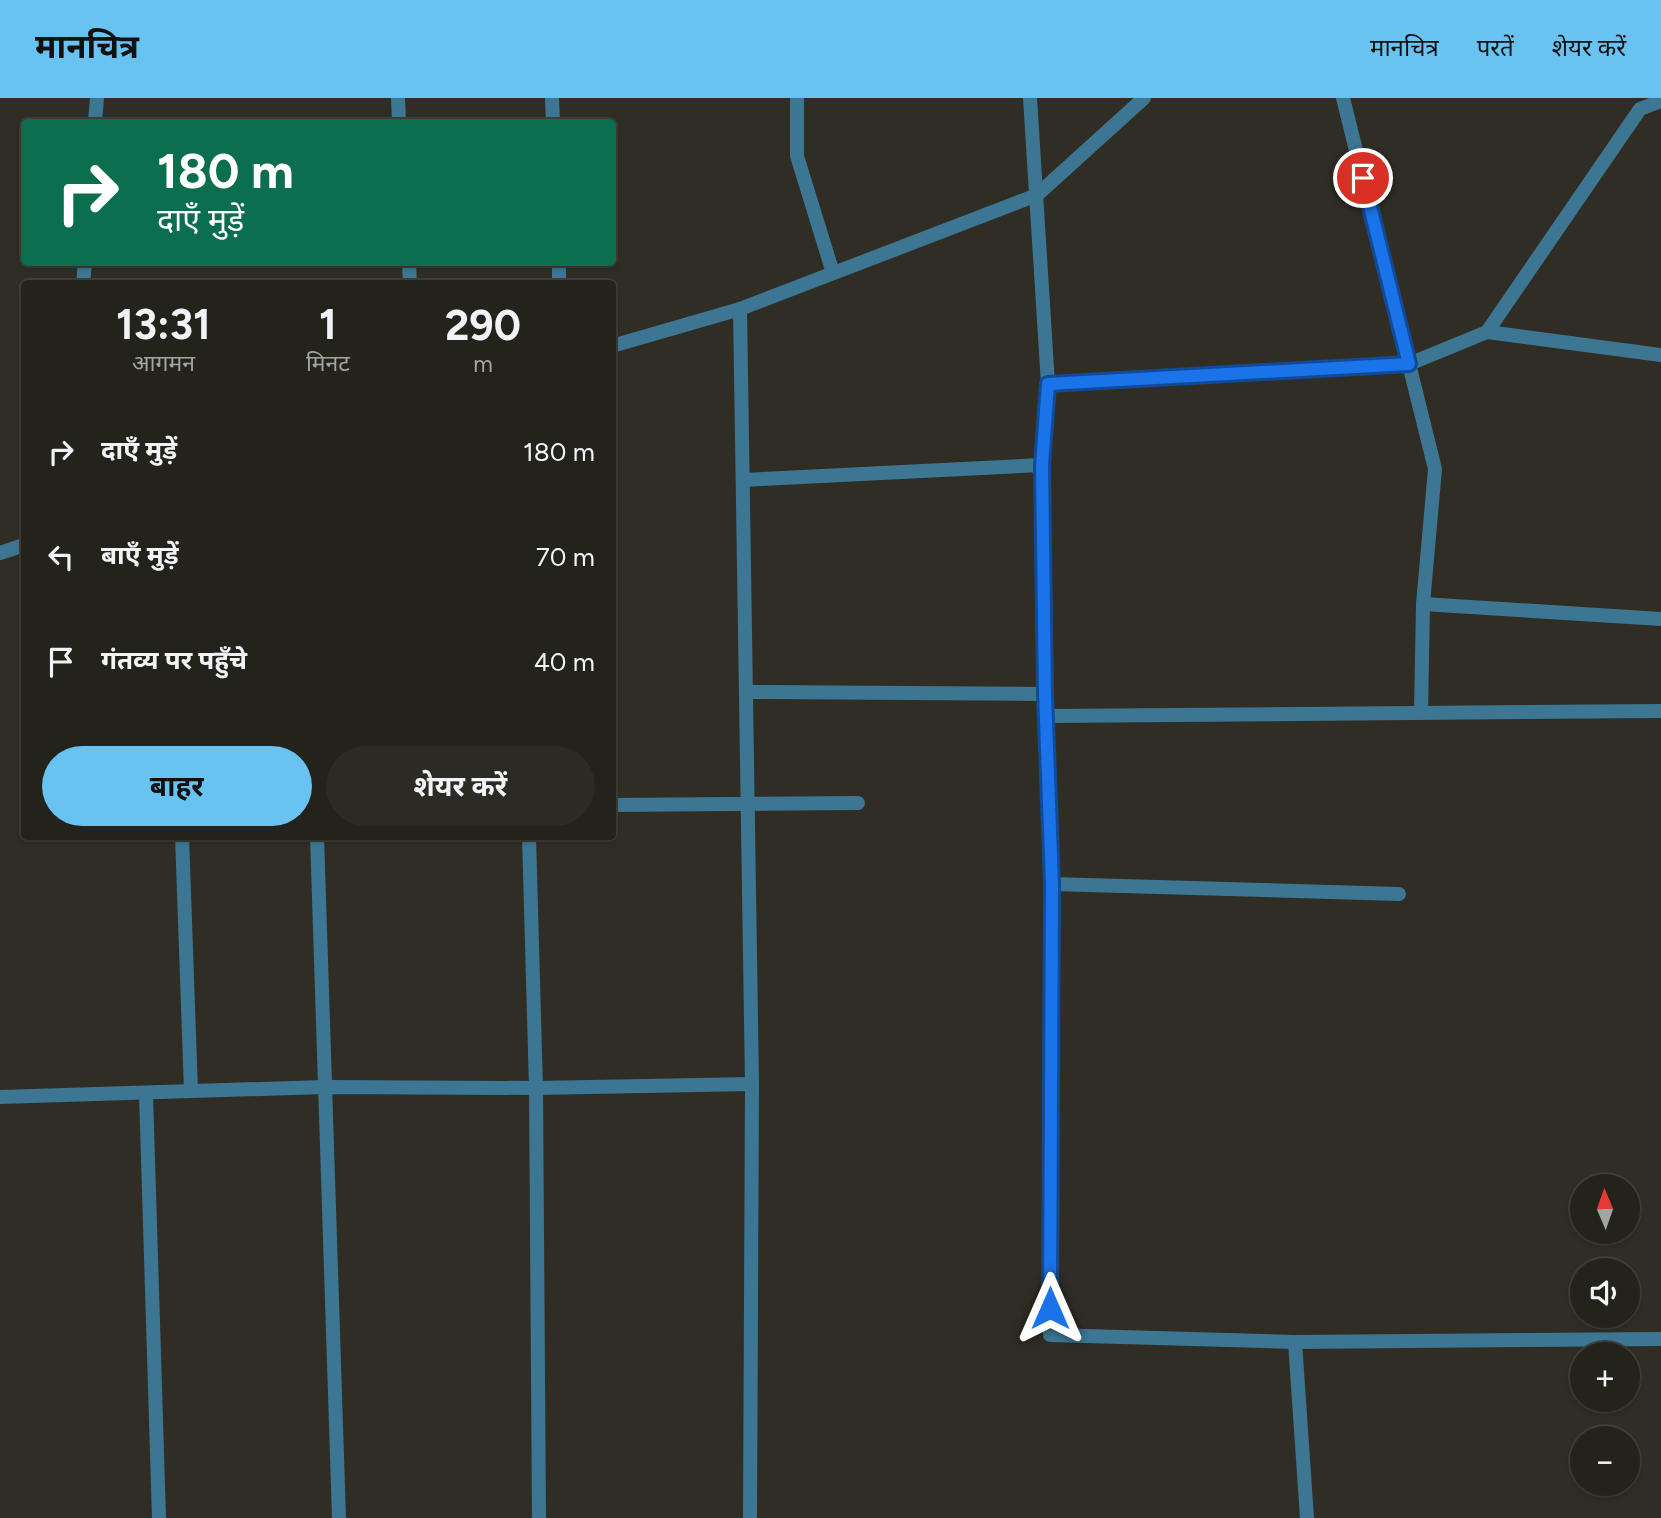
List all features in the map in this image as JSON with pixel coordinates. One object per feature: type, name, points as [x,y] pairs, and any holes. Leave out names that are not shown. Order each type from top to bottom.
[{"type":"street","points":[[95,119],[97,98]]},
{"type":"street","points":[[398,98],[400,119]]},
{"type":"street","points":[[552,98],[553,119]]},
{"type":"street","points":[[797,98],[797,156],[833,273]]},
{"type":"street","points":[[1030,98],[1048,384],[1042,465],[1045,694],[1052,884],[1050,1335],[1295,1342],[1661,1339]]},
{"type":"street","points":[[616,345],[740,309],[1037,195],[1144,98]]},
{"type":"street","points":[[1343,98],[1435,469],[1423,604],[1421,713]]},
{"type":"street","points":[[1487,332],[1640,109],[1661,101]]},
{"type":"street","points":[[740,309],[752,1084],[750,1518]]},
{"type":"street","points":[[1048,384],[1409,364],[1487,332],[1661,355]]},
{"type":"street","points":[[743,480],[1042,465]]},
{"type":"street","points":[[0,553],[21,546]]},
{"type":"street","points":[[1423,604],[1661,620]]},
{"type":"street","points":[[746,692],[1045,694]]},
{"type":"street","points":[[1047,716],[1661,711]]},
{"type":"street","points":[[616,805],[858,803]]},
{"type":"street","points":[[182,840],[191,1091]]},
{"type":"street","points":[[317,840],[338,1518]]},
{"type":"street","points":[[529,840],[536,1088],[539,1518]]},
{"type":"street","points":[[1052,884],[1399,894]]},
{"type":"street","points":[[0,1097],[324,1087],[536,1088],[752,1084]]},
{"type":"street","points":[[146,1094],[159,1518]]},
{"type":"street","points":[[1295,1342],[1307,1518]]},
{"type":"route","points":[[1050,1308],[1052,884],[1045,694],[1042,465],[1048,384],[1409,364],[1363,178]]}]
